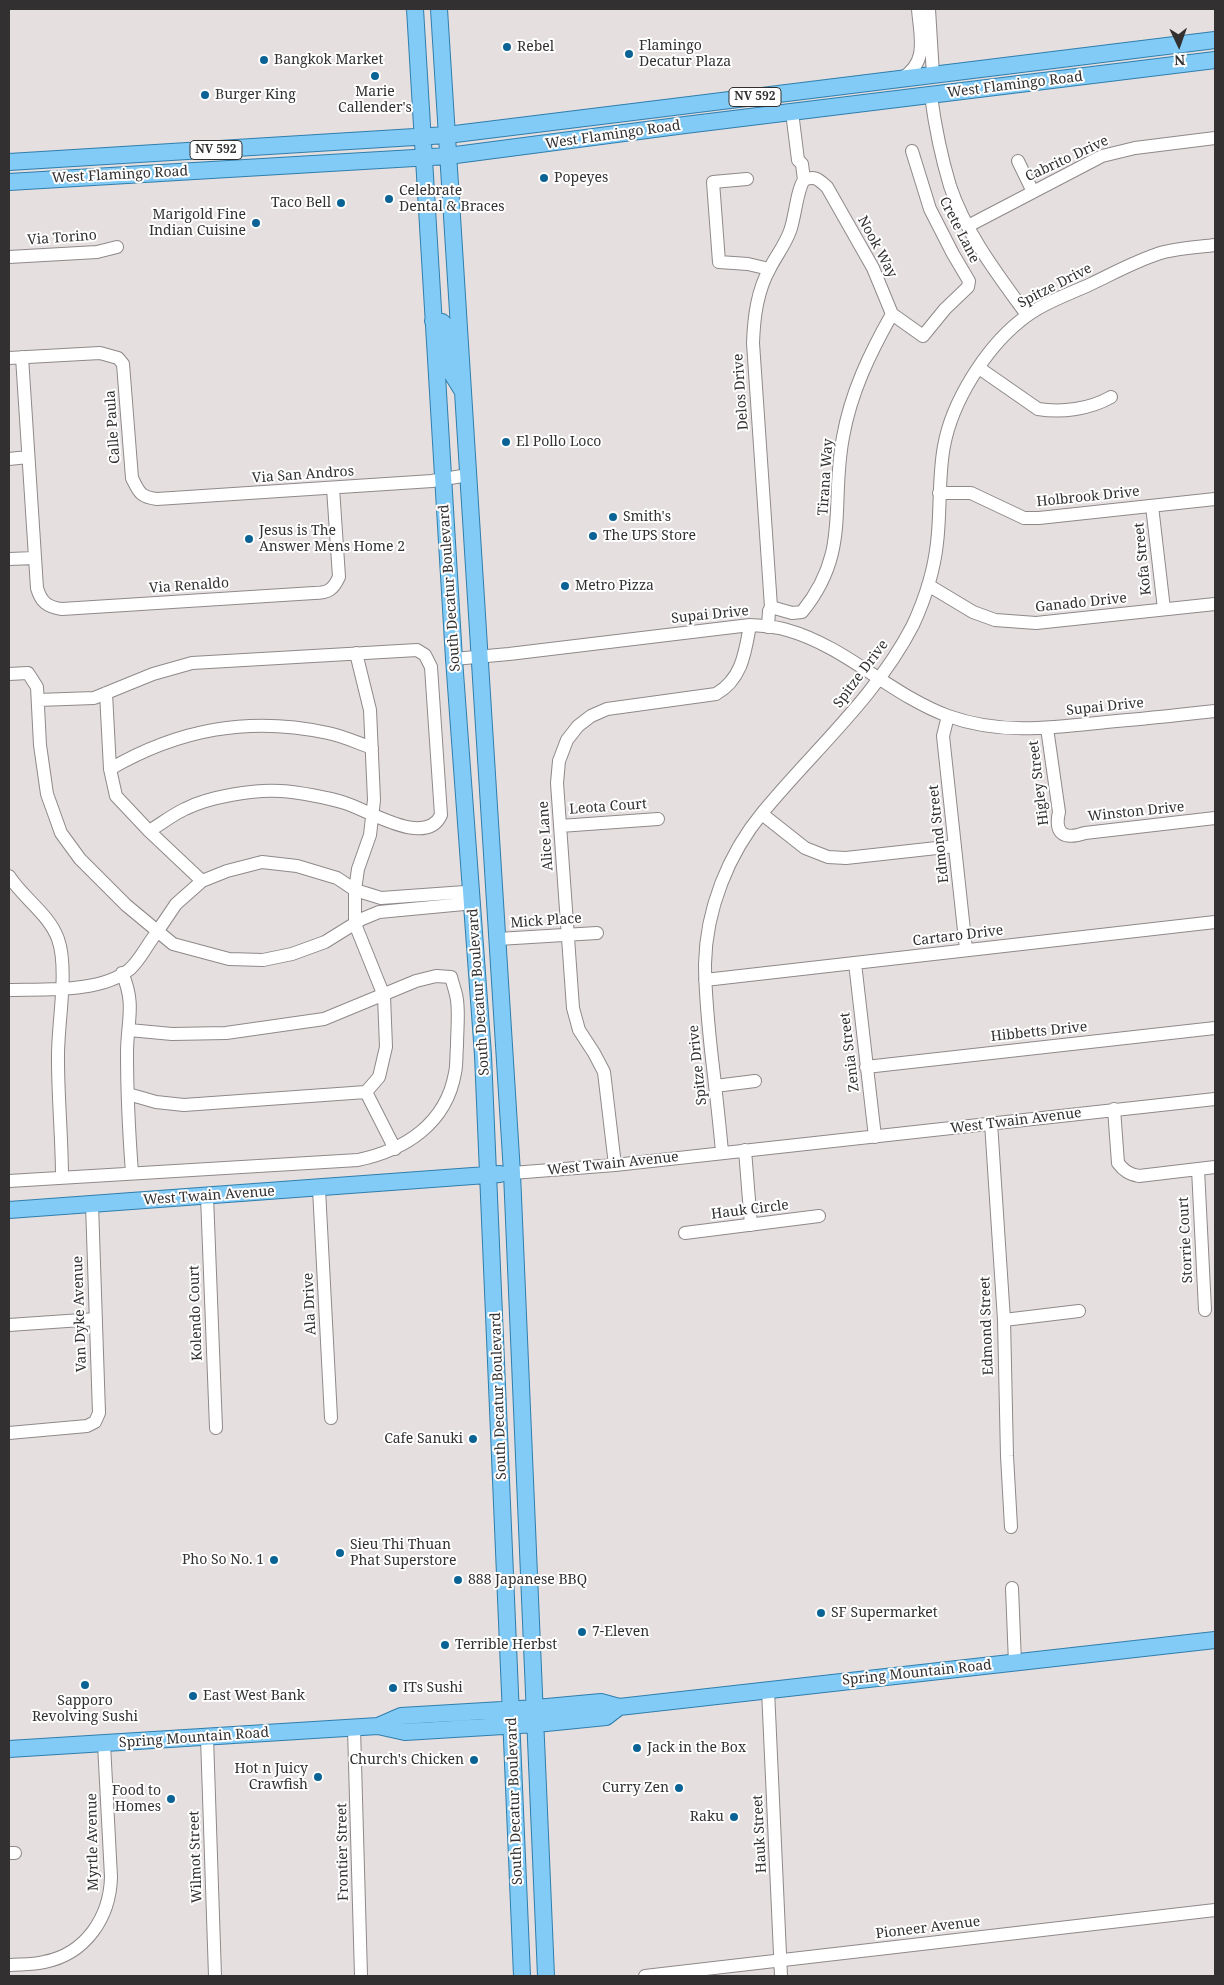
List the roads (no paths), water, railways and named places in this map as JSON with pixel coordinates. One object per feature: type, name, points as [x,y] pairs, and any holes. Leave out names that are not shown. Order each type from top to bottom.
[{"type":"main road","name":"South Decatur Boulevard","points":[[415,9],[454,659],[483,1055],[522,1976]]},
{"type":"main road","name":"South Decatur Boulevard","points":[[439,9],[512,1173],[546,1976]]},
{"type":"main road","name":"West Flamingo Road","points":[[9,162],[447,135],[1215,40]]},
{"type":"main road","points":[[1186,64],[1204,52],[1215,50]]},
{"type":"main road","name":"West Flamingo Road","points":[[13,181],[448,156],[1215,60]]},
{"type":"main road","points":[[930,96],[930,88],[934,86],[985,78],[1009,66]]},
{"type":"main road","points":[[885,101],[912,88],[925,86],[933,75]]},
{"type":"main road","points":[[685,125],[685,120],[694,114],[725,110],[757,97]]},
{"type":"main road","points":[[616,135],[638,123],[672,116],[683,106]]},
{"type":"main road","points":[[187,171],[197,161],[232,158],[248,148]]},
{"type":"main road","points":[[135,174],[154,164],[176,160],[179,152]]},
{"type":"main road","points":[[13,181],[28,170],[63,169],[96,157]]},
{"type":"main road","points":[[434,321],[442,322],[446,326],[450,369],[463,391]]},
{"type":"main road","points":[[472,898],[480,901],[485,914],[488,961],[500,976]]},
{"type":"main road","name":"West Twain Avenue","points":[[9,1210],[319,1189],[512,1173]]},
{"type":"main road","points":[[494,1294],[508,1328],[510,1369],[521,1375]]},
{"type":"main road","points":[[498,1405],[505,1405],[511,1409],[512,1431],[524,1447]]},
{"type":"main road","points":[[502,1471],[509,1471],[513,1474],[517,1528],[529,1553]]},
{"type":"main road","name":"Spring Mountain Road","points":[[9,1750],[378,1726],[405,1732],[536,1716],[601,1702],[619,1708],[1215,1640]]},
{"type":"street","points":[[900,79],[913,70],[919,61],[918,9]]},
{"type":"street","points":[[928,9],[933,75]]},
{"type":"street","points":[[930,96],[940,153],[951,188],[968,226],[984,254],[1027,315]]},
{"type":"street","name":"Delos Drive","points":[[771,627],[768,611],[774,608],[753,325],[759,293],[769,269],[790,233],[797,208],[800,185],[804,180],[802,164],[798,160],[795,112]]},
{"type":"street","name":"Cabrito Drive","points":[[968,226],[1102,156],[1116,152],[1215,138]]},
{"type":"street","name":"Crete Lane","points":[[892,314],[923,336],[968,287],[969,281],[930,209],[912,151]]},
{"type":"street","points":[[1018,161],[1033,192]]},
{"type":"street","name":"Nook Way","points":[[804,180],[810,177],[817,178],[827,187],[874,268],[892,314]]},
{"type":"street","points":[[747,179],[714,182],[719,262],[748,264],[769,269]]},
{"type":"street","points":[[1215,245],[1215,258]]},
{"type":"street","name":"Spitze Drive","points":[[722,1152],[705,980],[706,946],[718,894],[729,864],[762,814],[879,679],[898,653],[913,624],[928,585],[938,542],[939,493],[944,443],[952,418],[964,392],[992,349],[1027,315],[1138,262],[1164,252],[1215,245]]},
{"type":"street","name":"Via Torino","points":[[9,257],[97,252],[117,247]]},
{"type":"street","name":"Tirana Way","points":[[774,608],[792,613],[802,612],[830,566],[836,537],[838,472],[848,412],[868,358],[892,314]]},
{"type":"street","name":"Calle Paula","points":[[22,357],[100,353],[118,358],[124,364],[132,478],[140,494]]},
{"type":"street","points":[[9,358],[22,357],[35,558],[9,559]]},
{"type":"street","points":[[979,368],[1038,408],[1049,410],[1090,407],[1111,397]]},
{"type":"street","points":[[9,459],[28,457]]},
{"type":"street","name":"Via San Andros","points":[[140,494],[148,498],[157,499],[443,480],[468,475]]},
{"type":"street","name":"Via Renaldo","points":[[35,558],[39,597],[45,604],[53,608],[326,593],[334,587],[339,576],[333,488]]},
{"type":"street","name":"Holbrook Drive","points":[[939,493],[971,493],[1024,518],[1215,499]]},
{"type":"street","name":"Kofa Street","points":[[1152,506],[1164,609]]},
{"type":"street","name":"Ganado Drive","points":[[928,585],[973,612],[995,620],[1036,623],[1215,604]]},
{"type":"street","name":"Supai Drive","points":[[454,659],[750,625],[789,630],[812,640],[838,653],[924,706],[974,724],[1024,730],[1215,711]]},
{"type":"street","name":"Alice Lane","points":[[616,1165],[604,1072],[579,1030],[573,1008],[557,783],[559,761],[567,740],[578,726],[607,709],[716,694],[725,689],[738,674],[745,656],[750,625]]},
{"type":"street","points":[[38,700],[94,698],[153,674],[192,663],[417,650],[425,656],[431,666],[441,815],[437,824],[430,827],[411,828],[392,824],[344,803],[280,791],[230,794],[186,808],[149,831]]},
{"type":"street","points":[[128,1094],[156,1102],[184,1105],[366,1092],[379,1077],[386,1047],[384,996],[355,924],[354,890],[358,869],[370,835],[374,800],[370,710],[356,653]]},
{"type":"street","points":[[9,674],[28,673],[37,687],[40,745],[48,794],[61,833],[80,859],[126,905],[157,932],[173,944],[229,959],[263,960],[292,954],[325,942],[362,919],[380,912],[464,904],[472,898],[465,892],[381,898],[354,890],[337,878],[305,868],[262,862],[227,871],[202,881],[176,904],[157,932],[130,969],[122,974],[106,982],[62,989],[9,990]]},
{"type":"street","points":[[106,693],[110,770],[116,796],[149,831],[202,881]]},
{"type":"street","name":"Edmond Street","points":[[948,716],[943,736],[966,949]]},
{"type":"street","points":[[110,770],[134,756],[183,736],[218,728],[258,726],[297,728],[330,733],[372,748]]},
{"type":"street","name":"Higley Street","points":[[1047,728],[1059,812],[1056,823],[1062,833]]},
{"type":"street","points":[[762,814],[805,848],[828,857],[846,858],[954,846]]},
{"type":"street","name":"Winston Drive","points":[[1062,833],[1070,837],[1085,832],[1215,818]]},
{"type":"street","name":"Leota Court","points":[[560,826],[658,819]]},
{"type":"street","points":[[9,876],[16,887],[46,919],[58,938],[61,957],[62,989],[58,1059],[62,1178]]},
{"type":"street","name":"Cartaro Drive","points":[[705,980],[1215,922]]},
{"type":"street","name":"Mick Place","points":[[498,939],[597,932]]},
{"type":"street","name":"Zenia Street","points":[[855,963],[875,1137]]},
{"type":"street","points":[[122,974],[129,989],[130,1005],[128,1094],[132,1174]]},
{"type":"street","points":[[9,1181],[358,1160],[395,1150],[427,1126],[442,1107],[450,1090],[455,1073],[457,1000],[451,977],[436,976],[416,981],[384,996],[324,1019],[226,1033],[172,1034],[128,1030]]},
{"type":"street","name":"Hibbetts Drive","points":[[866,1067],[1215,1028]]},
{"type":"street","points":[[715,1086],[755,1081]]},
{"type":"street","points":[[366,1092],[395,1150]]},
{"type":"street","name":"West Twain Avenue","points":[[512,1173],[616,1165],[1215,1099]]},
{"type":"street","points":[[1114,1109],[1116,1155],[1118,1163],[1130,1175],[1139,1176],[1215,1167]]},
{"type":"street","name":"Edmond Street","points":[[991,1124],[1004,1320],[1006,1448],[1011,1527]]},
{"type":"street","points":[[745,1150],[751,1225]]},
{"type":"street","name":"Storrie Court","points":[[1198,1169],[1205,1310]]},
{"type":"street","name":"Ala Drive","points":[[319,1189],[331,1418]]},
{"type":"street","name":"Kolendo Court","points":[[207,1196],[216,1428]]},
{"type":"street","name":"Van Dyke Avenue","points":[[9,1433],[77,1428],[95,1422],[99,1413],[92,1204]]},
{"type":"street","name":"Hauk Circle","points":[[685,1233],[819,1216]]},
{"type":"street","points":[[1004,1320],[1079,1311]]},
{"type":"street","points":[[9,1325],[96,1319]]},
{"type":"street","points":[[1012,1588],[1015,1663]]},
{"type":"street","name":"Hauk Street","points":[[768,1690],[781,1976]]},
{"type":"street","name":"Frontier Street","points":[[354,1728],[361,1976]]},
{"type":"street","name":"Wilmot Street","points":[[207,1737],[215,1976]]},
{"type":"street","name":"Myrtle Avenue","points":[[9,1965],[44,1962],[59,1958],[85,1941],[97,1926],[106,1909],[111,1893],[111,1877],[104,1744]]},
{"type":"street","name":"Pioneer Avenue","points":[[645,1976],[1215,1910]]},
{"type":"place","name":"Rebel","points":[[507,47]]},
{"type":"place","name":"Flamingo Decatur Plaza","points":[[629,54]]},
{"type":"place","name":"Bangkok Market","points":[[264,60]]},
{"type":"place","name":"Marie Callender's","points":[[375,76]]},
{"type":"place","name":"Burger King","points":[[205,95]]},
{"type":"place","name":"Popeyes","points":[[544,178]]},
{"type":"place","name":"Celebrate Dental & Braces","points":[[389,199]]},
{"type":"place","name":"Taco Bell","points":[[341,203]]},
{"type":"place","name":"Marigold Fine Indian Cuisine","points":[[256,223]]},
{"type":"place","name":"El Pollo Loco","points":[[506,442]]},
{"type":"place","name":"Smith's","points":[[613,517]]},
{"type":"place","name":"The UPS Store","points":[[593,536]]},
{"type":"place","name":"Jesus is The Answer Mens Home 2","points":[[249,539]]},
{"type":"place","name":"Metro Pizza","points":[[565,586]]},
{"type":"place","name":"Cafe Sanuki","points":[[473,1439]]},
{"type":"place","name":"Sieu Thi Thuan Phat Superstore","points":[[340,1553]]},
{"type":"place","name":"Pho So No. 1","points":[[274,1560]]},
{"type":"place","name":"888 Japanese BBQ","points":[[458,1580]]},
{"type":"place","name":"SF Supermarket","points":[[821,1613]]},
{"type":"place","name":"7-Eleven","points":[[582,1632]]},
{"type":"place","name":"Terrible Herbst","points":[[445,1645]]},
{"type":"place","name":"Sapporo Revolving Sushi","points":[[85,1685]]},
{"type":"place","name":"ITs Sushi","points":[[393,1688]]},
{"type":"place","name":"East West Bank","points":[[193,1696]]},
{"type":"place","name":"Jack in the Box","points":[[637,1748]]},
{"type":"place","name":"Church's Chicken","points":[[474,1760]]},
{"type":"place","name":"Hot n Juicy Crawfish","points":[[318,1777]]},
{"type":"place","name":"Curry Zen","points":[[679,1788]]},
{"type":"place","name":"Food to Homes","points":[[171,1799]]},
{"type":"place","name":"Raku","points":[[734,1817]]}]
